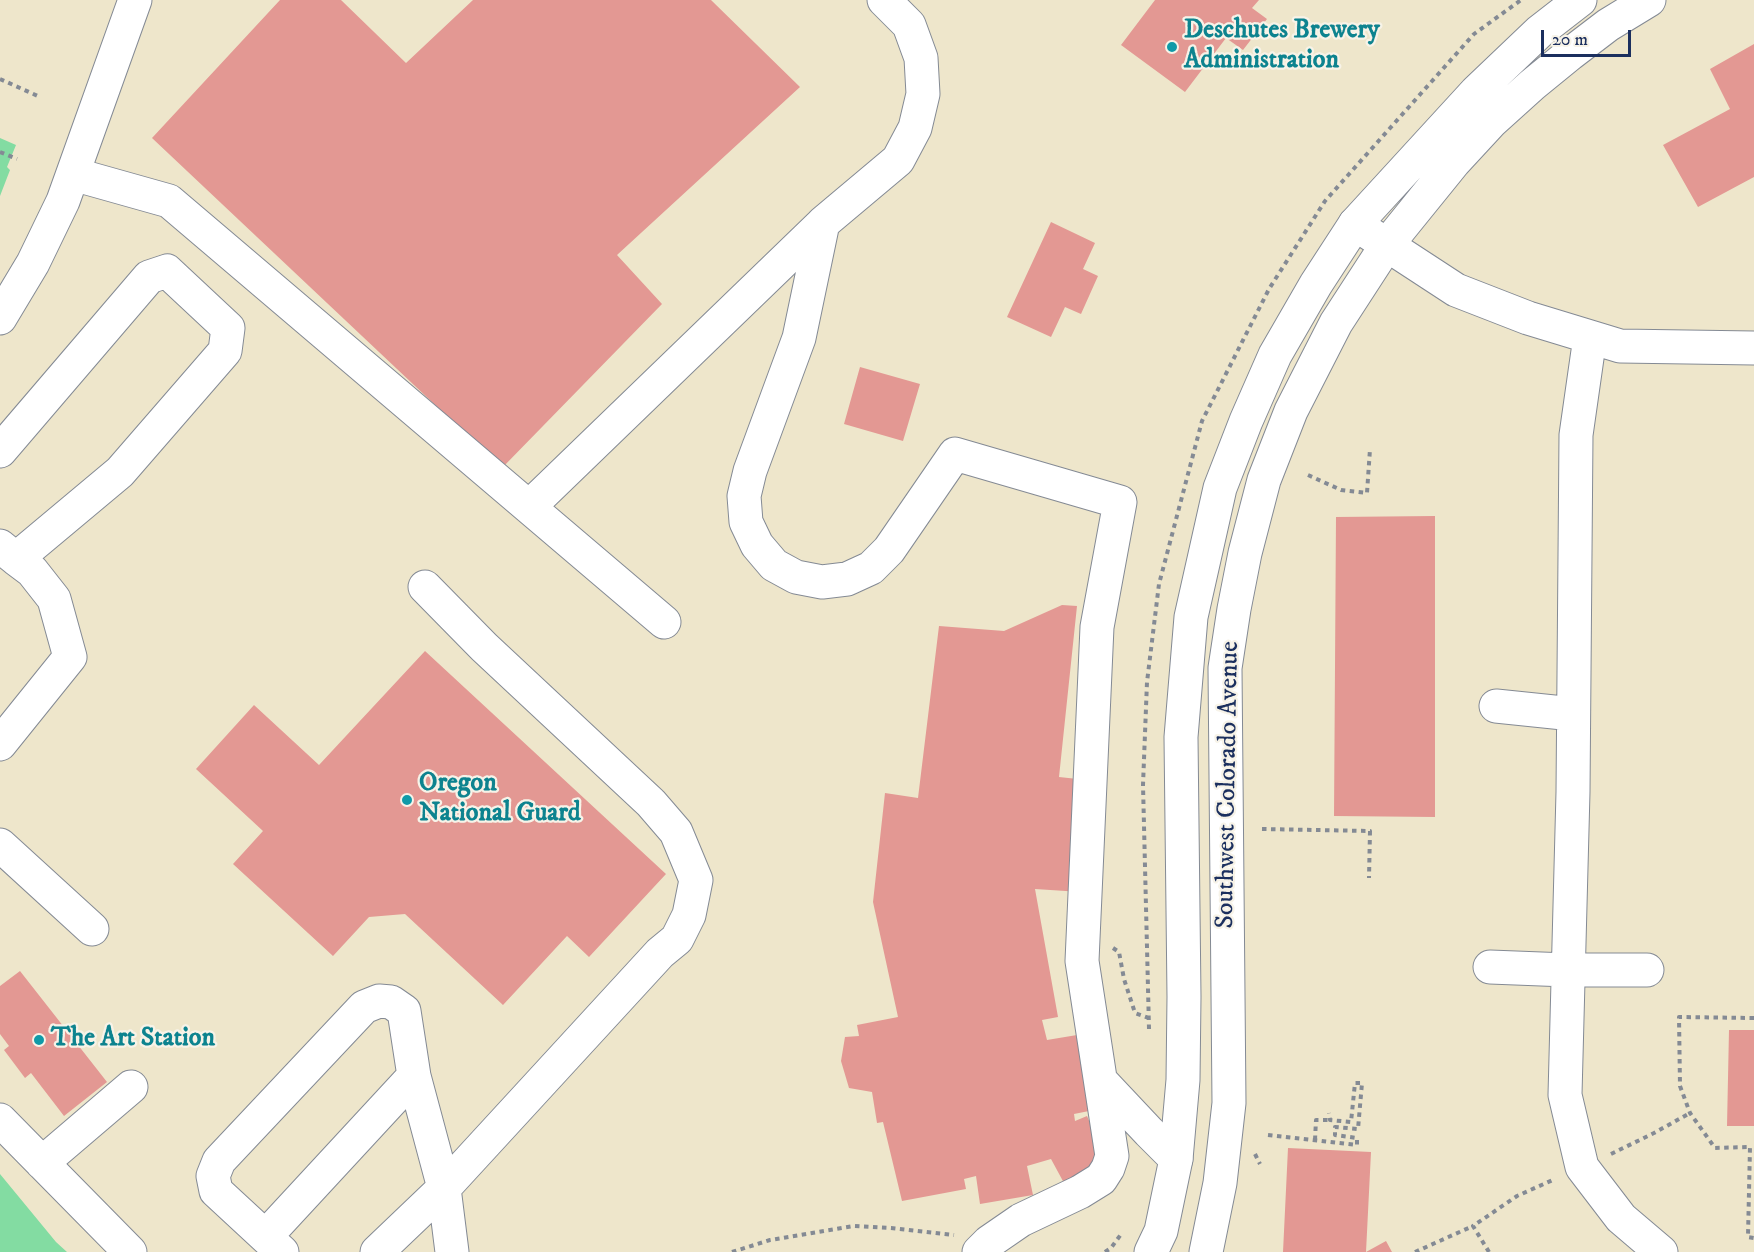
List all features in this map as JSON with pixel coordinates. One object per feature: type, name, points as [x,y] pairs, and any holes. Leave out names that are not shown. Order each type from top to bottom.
[{"type":"main road","points":[[0,318],[33,263],[63,201],[135,0]]},
{"type":"main road","points":[[529,507],[823,223],[898,160],[915,128],[923,94],[921,58],[909,25],[884,0]]},
{"type":"main road","name":"Southwest Colorado Avenue","points":[[1151,1252],[1161,1231],[1176,1159],[1183,1080],[1181,738],[1191,617],[1220,488],[1275,355],[1316,284],[1355,224],[1476,92],[1540,31],[1580,0]]},
{"type":"main road","name":"Southwest Colorado Avenue","points":[[1206,1252],[1220,1183],[1229,1103],[1225,669],[1245,553],[1264,480],[1291,411],[1336,323],[1386,246],[1454,162],[1491,122],[1570,54],[1608,25],[1649,0]]},
{"type":"main road","points":[[73,174],[170,201],[664,622]]},
{"type":"main road","points":[[823,223],[799,338],[750,471],[744,496],[746,522],[757,545],[774,565],[796,577],[822,582],[848,579],[870,568],[889,550],[955,454],[1120,502],[1097,627],[1082,961],[1112,1156],[1101,1179],[1080,1192],[1021,1220],[984,1247]]},
{"type":"main road","points":[[1355,224],[1456,290],[1528,318],[1620,346],[1754,348]]},
{"type":"main road","points":[[0,451],[149,277],[167,271],[228,328],[225,351],[120,472],[8,553],[32,571],[54,599],[70,657],[0,744]]},
{"type":"main road","points":[[1590,337],[1576,435],[1565,1095],[1582,1167],[1621,1218],[1661,1252]]},
{"type":"main road","points":[[377,1252],[444,1188],[660,953],[677,939],[689,915],[696,880],[676,832],[651,803],[484,647],[425,587]]},
{"type":"main road","points":[[1496,706],[1573,714]]},
{"type":"main road","points":[[0,845],[92,929]]},
{"type":"main road","points":[[1490,967],[1647,970]]},
{"type":"main road","points":[[414,1076],[274,1244],[216,1191],[213,1176],[219,1161],[364,1006],[379,1001],[391,1002],[404,1011],[414,1076],[444,1188],[453,1252]]},
{"type":"main road","points":[[1101,1081],[1176,1159]]},
{"type":"main road","points":[[42,1163],[131,1087]]},
{"type":"main road","points":[[0,1120],[130,1252]]},
{"type":"path","points":[[0,79],[40,96]]},
{"type":"path","points":[[0,152],[17,159]]},
{"type":"path","points":[[1308,475],[1341,490],[1367,493],[1370,449]]},
{"type":"path","points":[[1262,829],[1370,831],[1369,878]]},
{"type":"path","points":[[1110,945],[1119,952],[1124,979],[1135,1013],[1149,1017]]},
{"type":"path","points":[[1754,1018],[1679,1017],[1680,1086],[1690,1113],[1715,1148],[1750,1147],[1748,1237],[1754,1238]]},
{"type":"path","points":[[1268,1135],[1357,1145],[1357,1137],[1335,1135],[1335,1127],[1358,1129],[1362,1083],[1355,1083],[1351,1122],[1316,1120],[1315,1140]]},
{"type":"path","points":[[1329,1113],[1330,1120]]},
{"type":"path","points":[[732,1252],[770,1240],[854,1226],[951,1234],[984,1247]]},
{"type":"path","points":[[1415,1252],[1473,1226]]},
{"type":"green space","points":[[0,138],[16,145],[7,167],[10,170],[0,196]]},
{"type":"green space","points":[[0,1174],[56,1242],[67,1252],[0,1252]]},
{"type":"building","points":[[280,0],[341,0],[406,63],[473,0],[711,0],[800,87],[617,255],[662,304],[502,468],[152,138]]},
{"type":"building","name":"Deschutes Brewery Administration","points":[[1155,0],[1259,0],[1252,8],[1267,19],[1243,50],[1226,38],[1185,92],[1121,45]]},
{"type":"building","points":[[1754,44],[1754,177],[1698,207],[1663,145],[1730,109],[1710,69]]},
{"type":"building","points":[[1051,222],[1095,243],[1083,269],[1098,276],[1081,314],[1065,307],[1051,337],[1007,317]]},
{"type":"building","points":[[860,367],[920,384],[903,441],[844,424]]},
{"type":"building","points":[[1435,516],[1435,817],[1334,816],[1336,517]]},
{"type":"building","points":[[1062,605],[1077,606],[1059,777],[1087,780],[1081,892],[1035,889],[1058,1017],[1042,1020],[1047,1040],[1077,1035],[1094,1110],[1074,1114],[1075,1121],[1087,1116],[1107,1161],[1064,1183],[1051,1159],[1027,1166],[1033,1195],[980,1204],[976,1176],[964,1179],[966,1189],[902,1201],[883,1122],[877,1123],[872,1092],[849,1088],[841,1061],[845,1037],[859,1036],[857,1025],[898,1017],[873,902],[885,793],[918,798],[939,626],[1004,631]]},
{"type":"building","name":"Oregon National Guard","points":[[425,651],[666,874],[589,957],[567,936],[503,1005],[405,914],[369,917],[333,956],[233,864],[263,831],[196,769],[254,705],[319,765]]},
{"type":"building","name":"The Art Station","points":[[20,971],[107,1082],[64,1116],[31,1073],[25,1078],[4,1050],[9,1046],[0,1034],[0,986]]},
{"type":"building","points":[[1729,1030],[1754,1030],[1754,1126],[1727,1126]]},
{"type":"building","points":[[1288,1148],[1371,1152],[1366,1252],[1283,1252]]},
{"type":"building","points":[[1386,1241],[1392,1252],[1366,1252]]},
{"type":"place","name":"Deschutes Brewery Administration","points":[[1172,47]]},
{"type":"place","name":"Oregon National Guard","points":[[407,800]]},
{"type":"place","name":"The Art Station","points":[[39,1040]]}]
